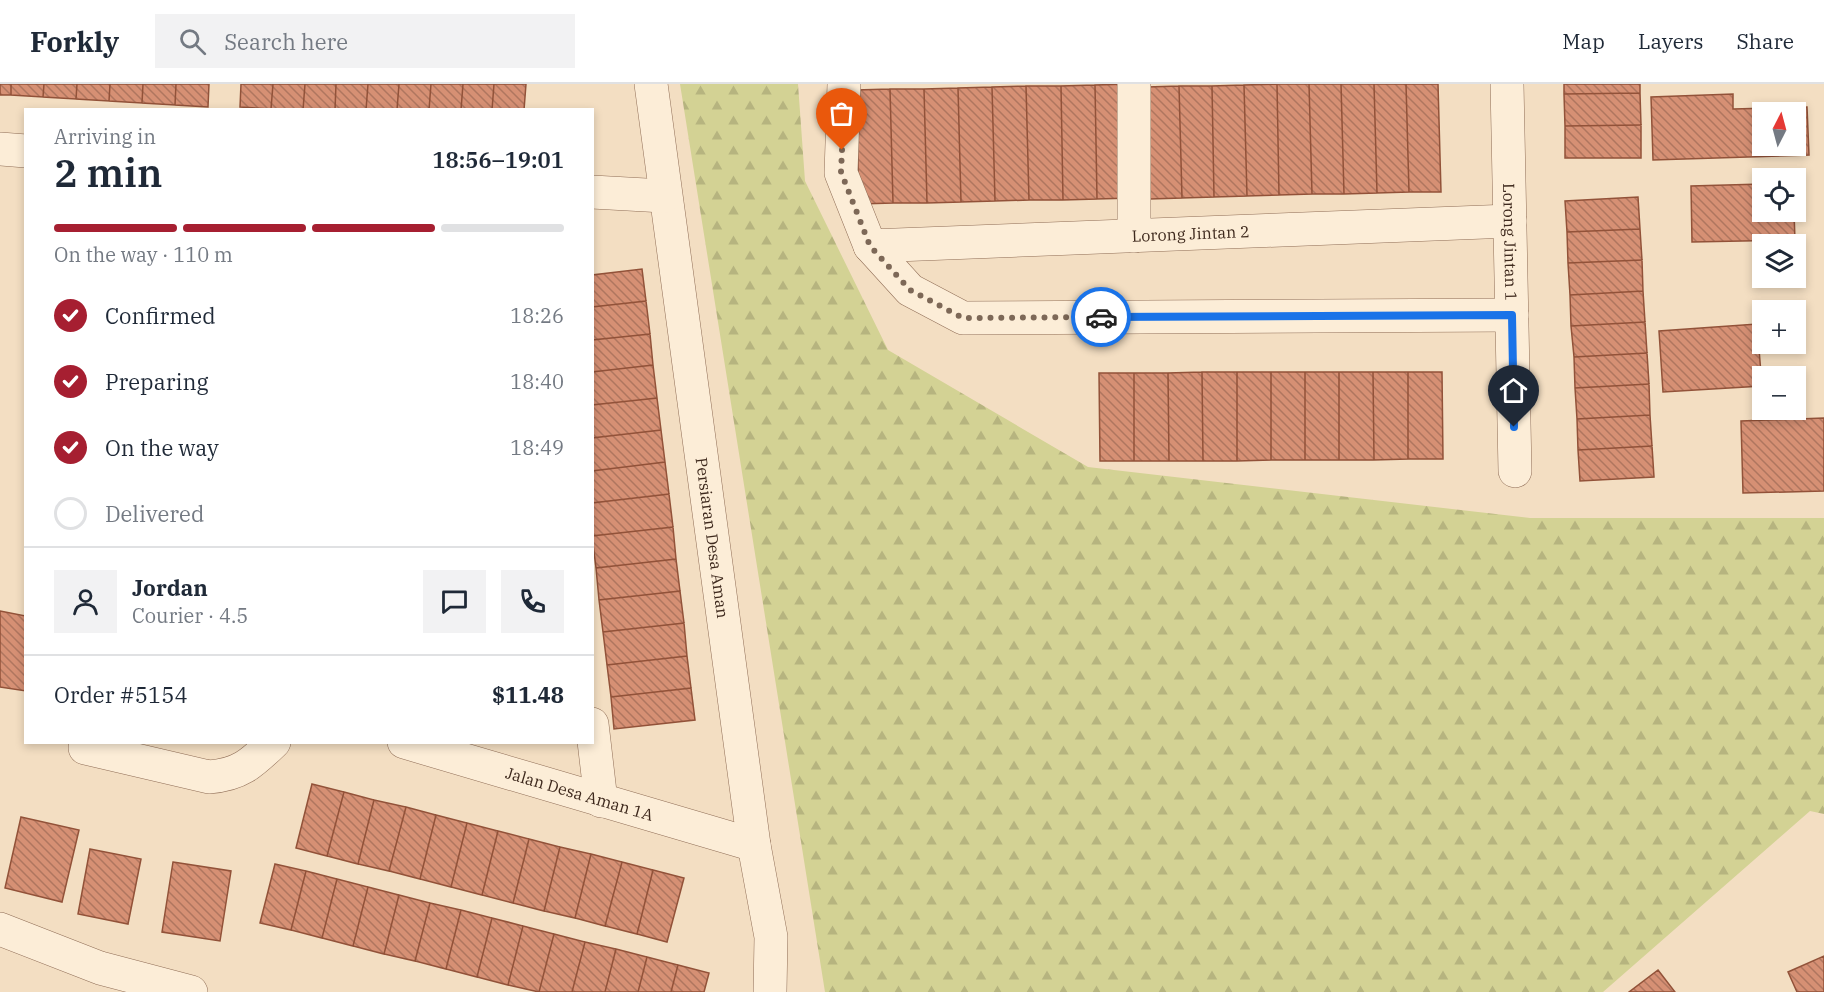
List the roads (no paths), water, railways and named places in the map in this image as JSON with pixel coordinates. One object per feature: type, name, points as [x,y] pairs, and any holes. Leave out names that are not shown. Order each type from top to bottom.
[{"type":"street","name":"Persiaran Desa Aman","points":[[651,84],[664,196],[754,845],[771,937],[770,992]]},
{"type":"street","points":[[844,84],[841,172],[870,246],[910,290],[963,318],[1512,315]]},
{"type":"street","points":[[1134,84],[1134,236]]},
{"type":"street","name":"Lorong Jintan 1","points":[[1507,84],[1515,471]]},
{"type":"street","points":[[0,149],[24,151]]},
{"type":"street","points":[[594,192],[664,196]]},
{"type":"street","name":"Lorong Jintan 2","points":[[870,246],[1510,220]]},
{"type":"street","points":[[594,741],[601,801]]},
{"type":"street","points":[[85,748],[208,777],[228,776],[249,765],[272,744]]},
{"type":"street","name":"Jalan Desa Aman 1A","points":[[416,744],[450,750],[601,801],[754,845]]},
{"type":"street","points":[[0,928],[100,968],[190,992]]}]
